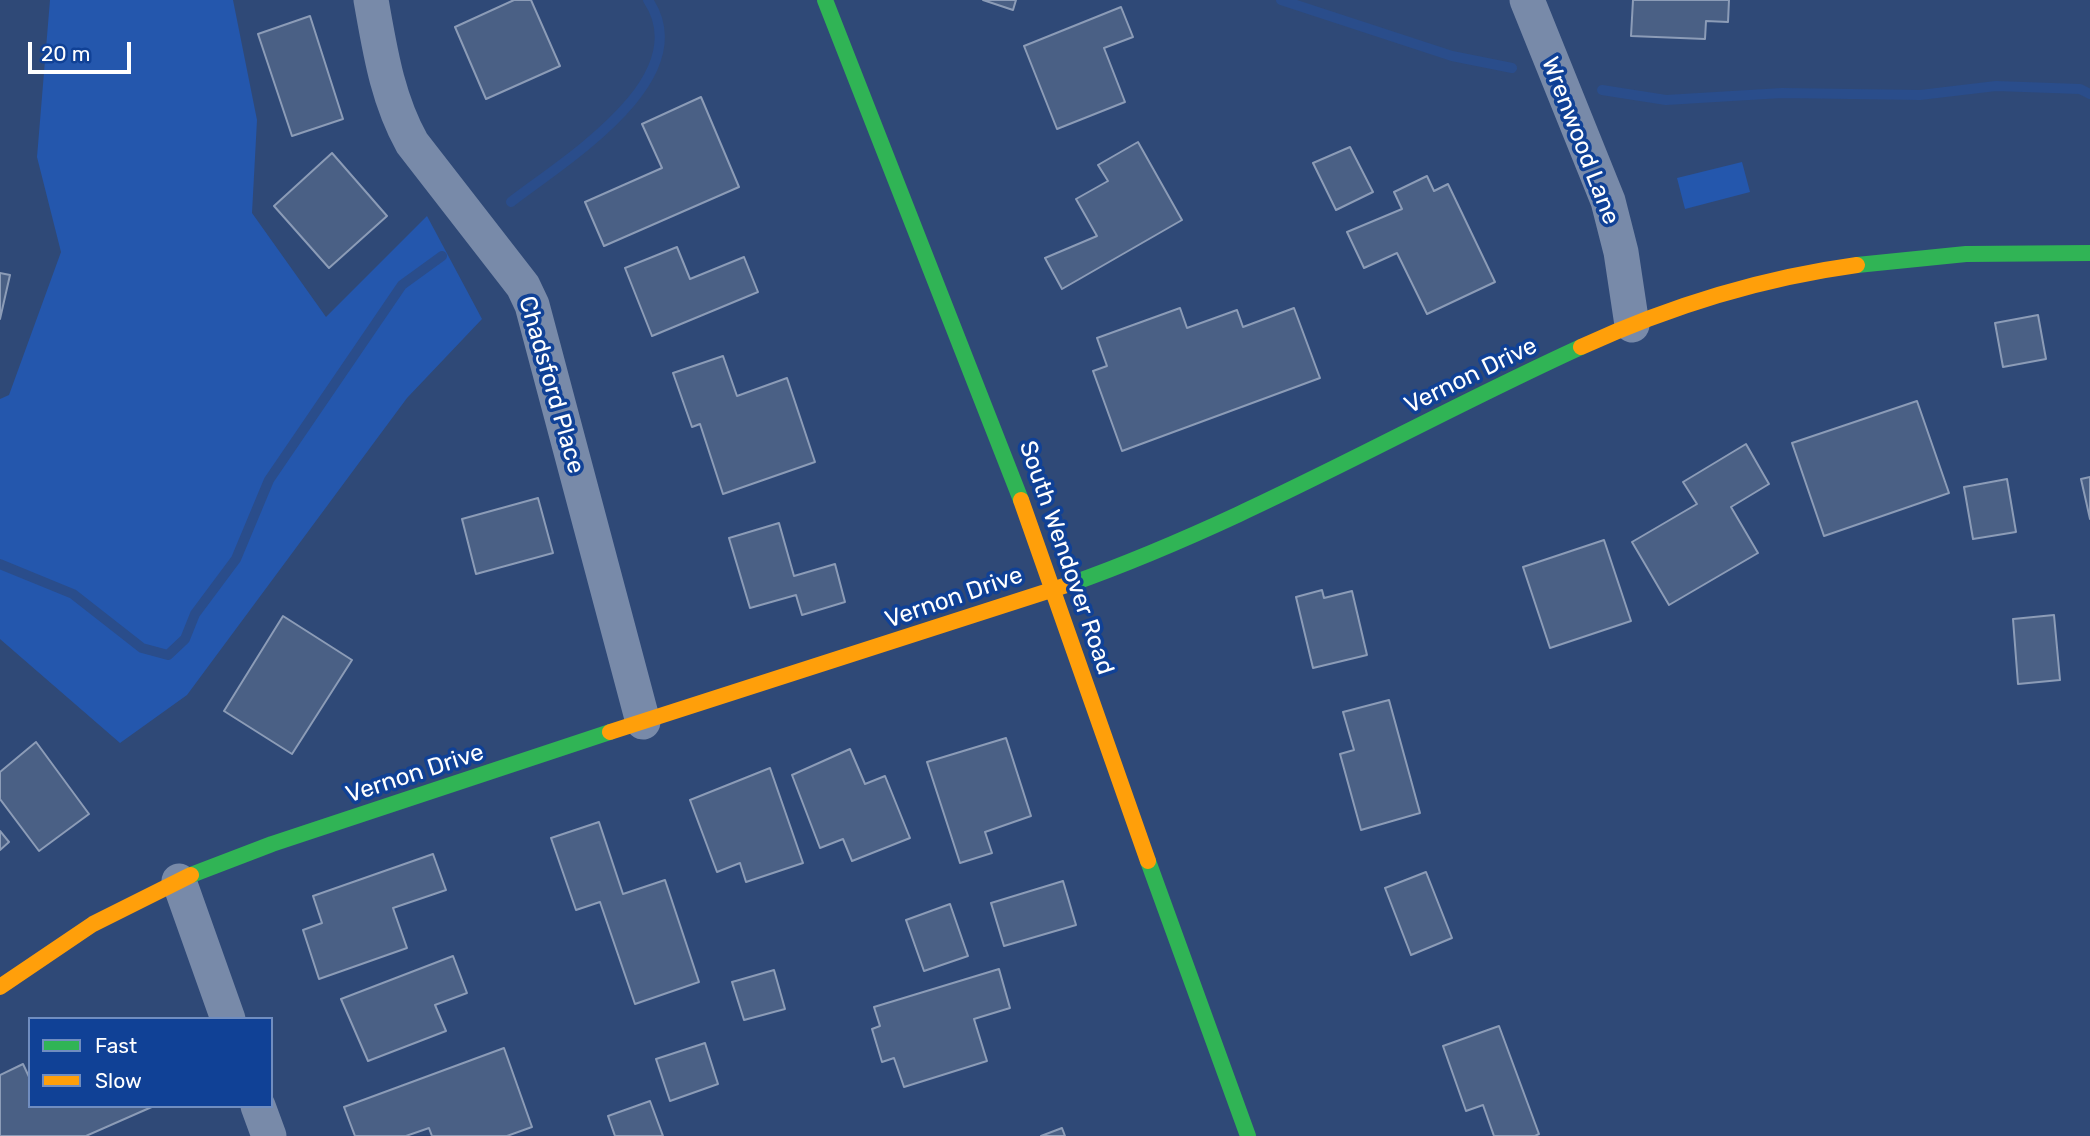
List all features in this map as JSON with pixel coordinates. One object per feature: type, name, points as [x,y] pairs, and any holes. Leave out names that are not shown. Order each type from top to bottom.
[{"type":"street","name":"Chadsford Place","points":[[371,0],[385,80],[402,125],[412,143],[523,286],[532,304],[643,722]]},
{"type":"street","name":"South Wendover Road","points":[[825,0],[1005,453],[1248,1136]]},
{"type":"street","name":"Wrenwood Lane","points":[[1527,0],[1608,201],[1621,252],[1632,325]]},
{"type":"street","name":"Vernon Drive","points":[[0,987],[93,923],[236,857],[643,722],[927,632],[1143,557],[1226,520],[1632,325],[1700,301],[1860,262],[1941,254],[2090,253]]},
{"type":"street","points":[[179,881],[227,1017]]},
{"type":"street","points":[[259,1108],[269,1136]]},
{"type":"shaded area","points":[[50,0],[233,0],[257,120],[252,213],[326,317],[427,216],[482,319],[407,398],[187,695],[120,743],[0,639],[0,399],[9,395],[61,252],[37,157]]},
{"type":"shaded area","points":[[1742,162],[1750,192],[1685,209],[1677,178]]},
{"type":"building","points":[[514,0],[531,0],[560,66],[486,99],[455,27]]},
{"type":"building","points":[[983,0],[1016,0],[1013,10]]},
{"type":"building","points":[[1633,0],[1729,0],[1728,22],[1706,21],[1705,39],[1631,36]]},
{"type":"building","points":[[1121,7],[1133,37],[1104,48],[1125,102],[1057,129],[1024,46]]},
{"type":"building","points":[[310,16],[343,119],[292,136],[258,34]]},
{"type":"building","points":[[701,97],[739,187],[604,246],[585,202],[662,168],[642,124]]},
{"type":"building","points":[[1138,142],[1182,220],[1062,289],[1045,258],[1097,236],[1076,199],[1108,181],[1098,165]]},
{"type":"building","points":[[1350,147],[1373,192],[1336,210],[1313,163]]},
{"type":"building","points":[[332,153],[387,216],[329,268],[274,206]]},
{"type":"building","points":[[1427,176],[1434,191],[1448,184],[1495,282],[1427,314],[1397,253],[1364,268],[1347,232],[1402,209],[1394,192]]},
{"type":"building","points":[[677,247],[690,279],[744,257],[758,292],[652,336],[625,268]]},
{"type":"building","points":[[0,273],[10,275],[0,319]]},
{"type":"building","points":[[1180,308],[1187,328],[1237,310],[1243,327],[1294,308],[1320,378],[1122,451],[1093,371],[1107,366],[1097,338]]},
{"type":"building","points":[[2038,315],[2046,359],[2003,367],[1995,323]]},
{"type":"building","points":[[723,356],[737,396],[787,378],[815,462],[723,494],[700,424],[692,427],[673,373]]},
{"type":"building","points":[[1917,401],[1949,493],[1824,536],[1792,443]]},
{"type":"building","points":[[1746,444],[1769,484],[1731,507],[1758,553],[1669,605],[1632,542],[1697,504],[1683,482]]},
{"type":"building","points":[[2090,477],[2090,519],[2081,479]]},
{"type":"building","points":[[2007,479],[2016,532],[1973,539],[1964,487]]},
{"type":"building","points":[[538,498],[553,553],[476,574],[462,519]]},
{"type":"building","points":[[779,523],[794,576],[835,564],[845,602],[802,615],[796,595],[750,608],[729,538]]},
{"type":"building","points":[[1604,540],[1631,621],[1550,648],[1523,567]]},
{"type":"building","points":[[1322,590],[1324,598],[1352,591],[1367,655],[1313,668],[1296,597]]},
{"type":"building","points":[[2054,615],[2060,680],[2018,684],[2013,619]]},
{"type":"building","points":[[283,616],[352,660],[292,754],[224,711]]},
{"type":"building","points":[[1389,700],[1420,813],[1361,830],[1340,754],[1354,750],[1343,712]]},
{"type":"building","points":[[1006,738],[1031,816],[985,832],[992,853],[960,863],[927,762]]},
{"type":"building","points":[[36,742],[89,814],[39,851],[0,799],[0,772]]},
{"type":"building","points":[[850,749],[865,784],[885,776],[910,838],[852,861],[843,839],[820,848],[792,775]]},
{"type":"building","points":[[770,768],[803,863],[746,882],[740,863],[717,872],[690,800]]},
{"type":"building","points":[[599,822],[623,894],[665,880],[699,982],[635,1004],[600,902],[576,910],[551,838]]},
{"type":"building","points":[[0,831],[9,842],[0,850]]},
{"type":"building","points":[[433,854],[446,890],[393,908],[407,948],[319,979],[303,930],[322,923],[313,896]]},
{"type":"building","points":[[1426,872],[1452,938],[1411,955],[1385,888]]},
{"type":"building","points":[[1063,881],[1076,925],[1004,946],[991,903]]},
{"type":"building","points":[[950,904],[968,956],[924,971],[906,920]]},
{"type":"building","points":[[453,956],[467,993],[435,1005],[446,1031],[368,1061],[341,999]]},
{"type":"building","points":[[999,969],[1010,1008],[974,1019],[987,1061],[904,1087],[894,1058],[882,1062],[872,1029],[880,1026],[874,1007]]},
{"type":"building","points":[[774,970],[785,1009],[744,1020],[732,982]]},
{"type":"building","points":[[1499,1026],[1539,1134],[1535,1136],[1494,1136],[1483,1105],[1466,1111],[1443,1046]]},
{"type":"building","points":[[705,1043],[718,1084],[670,1101],[656,1059]]},
{"type":"building","points":[[504,1048],[532,1127],[507,1136],[432,1136],[429,1128],[406,1136],[355,1136],[344,1107]]},
{"type":"building","points":[[23,1064],[28,1075],[28,1108],[149,1108],[86,1136],[0,1136],[0,1075]]},
{"type":"building","points":[[650,1101],[663,1136],[615,1136],[608,1116]]},
{"type":"building","points":[[1062,1128],[1065,1136],[1041,1136]]},
{"type":"waterway","points":[[511,202],[591,141],[618,116],[641,88],[656,59],[659,30],[648,0]]},
{"type":"waterway","points":[[1281,0],[1452,56],[1512,68]]},
{"type":"waterway","points":[[1602,90],[1666,100],[1782,93],[1920,95],[1996,86],[2080,89],[2090,94]]},
{"type":"waterway","points":[[0,564],[73,594],[142,648],[168,655],[185,639],[195,614],[236,559],[269,480],[402,285],[442,256]]},
{"type":"traffic: fast","points":[[825,0],[1021,500]]},
{"type":"traffic: fast","points":[[1857,265],[1966,254],[2090,253]]},
{"type":"traffic: fast","points":[[1070,584],[1136,559],[1265,502],[1581,347]]},
{"type":"traffic: fast","points":[[191,875],[272,844],[610,732]]},
{"type":"traffic: fast","points":[[1148,861],[1248,1136]]},
{"type":"traffic: slow","points":[[1581,347],[1647,319],[1716,296],[1786,278],[1857,265]]},
{"type":"traffic: slow","points":[[1021,500],[1148,861]]},
{"type":"traffic: slow","points":[[610,732],[1070,584]]},
{"type":"traffic: slow","points":[[0,987],[93,924],[191,875]]}]
